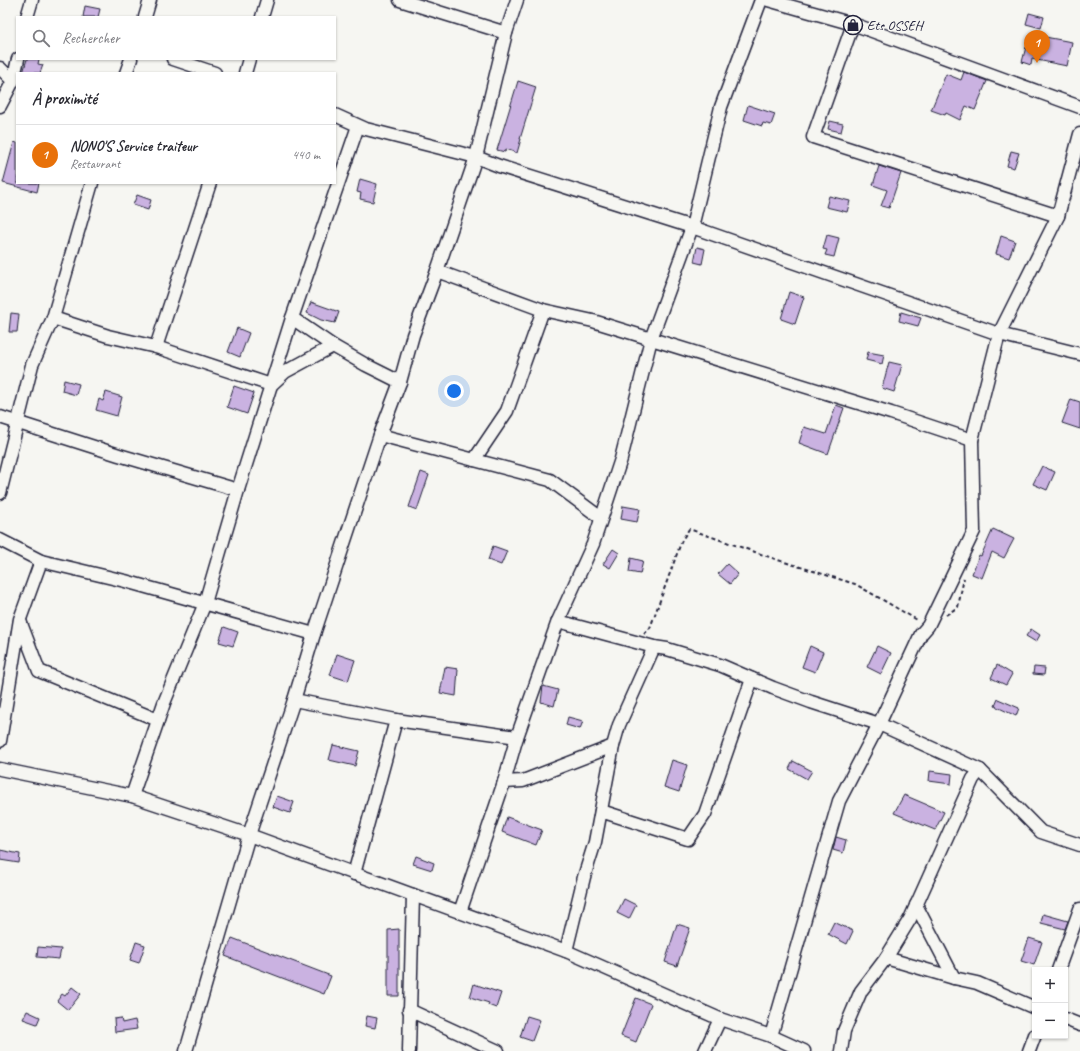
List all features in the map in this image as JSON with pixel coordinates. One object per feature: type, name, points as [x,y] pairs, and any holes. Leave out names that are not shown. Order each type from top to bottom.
[{"type":"street","points":[[31,16],[32,0]]},
{"type":"street","points":[[144,16],[150,0]]},
{"type":"street","points":[[262,16],[267,0]]},
{"type":"street","points":[[400,0],[506,33]]},
{"type":"street","points":[[186,1051],[249,835],[294,700],[314,634],[380,435],[400,382],[413,335],[437,271],[476,157],[506,33],[517,0]]},
{"type":"street","points":[[460,912],[504,782],[517,737],[558,621],[593,544],[621,459],[651,339],[692,227],[721,107],[761,0]]},
{"type":"street","points":[[768,0],[853,24],[1080,107]]},
{"type":"street","points":[[853,24],[813,137],[1058,216]]},
{"type":"street","points":[[0,106],[13,81],[18,60]]},
{"type":"street","points":[[126,72],[131,60]]},
{"type":"street","points":[[176,60],[212,72]]},
{"type":"street","points":[[245,72],[249,60]]},
{"type":"street","points":[[0,68],[13,81]]},
{"type":"street","points":[[336,116],[358,126],[476,157],[506,168],[692,227],[999,334],[1080,354]]},
{"type":"street","points":[[132,796],[164,703],[206,603],[238,490],[292,318],[358,126]]},
{"type":"street","points":[[771,1036],[839,801],[879,724],[921,634],[928,626],[974,531],[972,440],[999,334],[1058,216],[1080,134]]},
{"type":"street","points":[[0,493],[19,423],[32,365],[53,318],[92,184]]},
{"type":"street","points":[[156,347],[210,184]]},
{"type":"street","points":[[437,271],[543,310],[593,321],[891,413],[972,440]]},
{"type":"street","points":[[474,460],[507,411],[543,310]]},
{"type":"street","points":[[53,318],[108,336],[156,347],[271,385]]},
{"type":"street","points":[[292,318],[333,346],[400,382]]},
{"type":"street","points":[[271,385],[285,372],[333,346]]},
{"type":"street","points":[[0,417],[238,490]]},
{"type":"street","points":[[380,435],[550,480],[601,518]]},
{"type":"street","points":[[0,540],[41,561],[125,581],[314,634]]},
{"type":"street","points":[[0,741],[20,619],[41,561]]},
{"type":"street","points":[[20,619],[39,671],[158,720]]},
{"type":"street","points":[[558,621],[654,647],[667,649],[720,665],[811,702],[879,724],[980,770],[1041,832],[1080,845]]},
{"type":"street","points":[[566,951],[584,878],[595,842],[613,746],[619,725],[654,647]]},
{"type":"street","points":[[601,811],[688,838],[705,814],[752,679]]},
{"type":"street","points":[[294,700],[396,720],[517,737]]},
{"type":"street","points":[[354,874],[396,720]]},
{"type":"street","points":[[504,782],[523,781],[613,746]]},
{"type":"street","points":[[0,769],[132,796],[249,835],[566,951],[720,1019],[771,1036],[799,1050]]},
{"type":"street","points":[[841,1051],[844,1030],[861,991],[886,958],[910,919],[973,779],[980,770]]},
{"type":"street","points":[[409,1051],[413,895]]},
{"type":"street","points":[[916,905],[954,978]]},
{"type":"street","points":[[1059,967],[1080,909]]},
{"type":"street","points":[[886,958],[954,978],[977,983],[1032,1007]]},
{"type":"street","points":[[409,1010],[498,1051]]},
{"type":"street","points":[[705,1051],[720,1019]]},
{"type":"street","points":[[1068,1020],[1080,1025]]},
{"type":"street","points":[[1030,1051],[1034,1039]]},
{"type":"path","points":[[636,642],[650,628],[682,540],[689,529],[778,560],[855,584],[928,626],[958,607],[964,576]]},
{"type":"building","points":[[85,6],[100,9],[98,16],[83,16]]},
{"type":"building","points":[[1029,13],[1044,17],[1041,28],[1026,24]]},
{"type":"building","points":[[1045,37],[1072,42],[1067,66],[1032,59],[1031,65],[1022,62],[1026,47],[1042,52]]},
{"type":"building","points":[[27,60],[39,60],[38,64],[43,65],[40,72],[23,72]]},
{"type":"building","points":[[964,72],[987,81],[975,110],[966,106],[960,120],[946,113],[945,115],[931,110],[946,74],[961,80]]},
{"type":"building","points":[[518,81],[536,87],[517,153],[506,149],[505,152],[497,150]]},
{"type":"building","points":[[748,105],[775,114],[771,125],[763,123],[762,126],[744,120]]},
{"type":"building","points":[[830,121],[843,124],[841,132],[828,129]]},
{"type":"building","points":[[14,142],[16,143],[16,184],[39,184],[37,192],[3,183]]},
{"type":"building","points":[[1011,151],[1019,153],[1014,168],[1007,166]]},
{"type":"building","points":[[879,166],[901,173],[889,208],[881,206],[887,190],[873,185]]},
{"type":"building","points":[[360,179],[377,184],[373,202],[360,199],[361,193],[357,192]]},
{"type":"building","points":[[137,195],[151,200],[148,210],[133,205]]},
{"type":"building","points":[[829,196],[850,201],[847,212],[826,207]]},
{"type":"building","points":[[827,235],[839,238],[834,257],[825,255],[827,250],[823,249]]},
{"type":"building","points":[[1001,236],[1015,241],[1009,258],[996,254]]},
{"type":"building","points":[[697,247],[705,249],[702,264],[694,262]]},
{"type":"building","points":[[789,292],[804,297],[795,324],[781,319]]},
{"type":"building","points":[[311,302],[339,312],[335,323],[321,320],[307,313]]},
{"type":"building","points":[[901,312],[921,318],[918,326],[899,321]]},
{"type":"building","points":[[11,313],[19,314],[17,332],[9,332]]},
{"type":"building","points":[[237,328],[249,333],[240,357],[228,352]]},
{"type":"building","points":[[868,352],[884,355],[882,364],[866,360]]},
{"type":"building","points":[[889,362],[902,365],[894,392],[882,388]]},
{"type":"building","points":[[64,380],[79,384],[76,395],[62,391]]},
{"type":"building","points":[[234,386],[254,393],[247,414],[227,407]]},
{"type":"building","points":[[106,392],[122,397],[117,416],[96,410],[99,399],[103,401]]},
{"type":"building","points":[[1071,399],[1080,402],[1080,429],[1062,423]]},
{"type":"building","points":[[836,405],[844,408],[828,454],[799,443],[804,427],[826,434]]},
{"type":"building","points":[[1042,466],[1055,472],[1047,490],[1033,484]]},
{"type":"building","points":[[421,472],[429,475],[417,510],[409,507]]},
{"type":"building","points":[[623,506],[640,509],[637,522],[621,519]]},
{"type":"building","points":[[993,529],[1014,539],[1004,558],[992,552],[982,578],[972,574],[979,555],[981,556]]},
{"type":"building","points":[[493,546],[507,551],[501,565],[488,560]]},
{"type":"building","points":[[613,549],[619,553],[610,568],[603,564]]},
{"type":"building","points":[[631,558],[643,561],[640,574],[629,572]]},
{"type":"building","points":[[727,564],[738,574],[730,584],[718,574]]},
{"type":"building","points":[[224,627],[238,632],[233,646],[219,642]]},
{"type":"building","points":[[1031,629],[1040,635],[1036,642],[1026,636]]},
{"type":"building","points":[[810,646],[823,652],[815,672],[802,667]]},
{"type":"building","points":[[877,646],[891,653],[881,674],[867,667]]},
{"type":"building","points":[[337,654],[355,660],[348,681],[330,675]]},
{"type":"building","points":[[997,665],[1012,674],[1006,685],[991,678]]},
{"type":"building","points":[[445,667],[458,669],[456,696],[440,693]]},
{"type":"building","points":[[1034,667],[1045,668],[1044,675],[1033,674]]},
{"type":"building","points":[[543,686],[558,690],[554,706],[541,702]]},
{"type":"building","points":[[998,699],[1019,708],[1016,716],[995,706]]},
{"type":"building","points":[[568,717],[583,721],[580,729],[566,725]]},
{"type":"building","points":[[333,745],[359,751],[355,766],[329,760]]},
{"type":"building","points":[[672,760],[687,765],[679,792],[664,787]]},
{"type":"building","points":[[793,761],[812,771],[807,779],[789,769]]},
{"type":"building","points":[[930,771],[952,774],[951,784],[929,781]]},
{"type":"building","points":[[904,795],[944,812],[935,830],[894,813]]},
{"type":"building","points":[[277,796],[294,802],[290,813],[273,807]]},
{"type":"building","points":[[507,817],[542,830],[536,845],[502,832]]},
{"type":"building","points":[[836,837],[846,840],[843,853],[833,850]]},
{"type":"building","points":[[0,850],[20,854],[19,863],[0,860]]},
{"type":"building","points":[[416,856],[434,863],[432,870],[413,864]]},
{"type":"building","points":[[624,899],[636,905],[629,919],[617,913]]},
{"type":"building","points":[[1043,914],[1068,921],[1065,929],[1041,923]]},
{"type":"building","points":[[834,922],[853,931],[847,944],[828,934]]},
{"type":"building","points":[[677,924],[690,928],[677,966],[665,962]]},
{"type":"building","points":[[399,929],[399,996],[388,996],[388,930]]},
{"type":"building","points":[[232,938],[331,976],[324,994],[225,956]]},
{"type":"building","points":[[1029,938],[1042,942],[1034,965],[1021,961]]},
{"type":"building","points":[[136,942],[145,945],[139,963],[130,960]]},
{"type":"building","points":[[38,947],[61,949],[59,959],[37,957]]},
{"type":"building","points":[[474,984],[501,993],[496,1008],[488,1005],[489,1003],[470,997]]},
{"type":"building","points":[[72,987],[81,994],[68,1010],[57,1001],[62,994],[65,996]]},
{"type":"building","points":[[636,998],[651,1004],[636,1042],[621,1036]]},
{"type":"building","points":[[27,1011],[40,1017],[37,1024],[23,1019]]},
{"type":"building","points":[[367,1016],[377,1018],[375,1028],[365,1026]]},
{"type":"building","points":[[527,1016],[540,1020],[532,1041],[520,1037]]},
{"type":"building","points":[[121,1018],[122,1023],[135,1020],[137,1029],[115,1032],[114,1019]]},
{"type":"place","name":"Ets OSSEH","points":[[853,25]]},
{"type":"place","name":"NONO'S Service traiteur","points":[[1037,63]]}]
